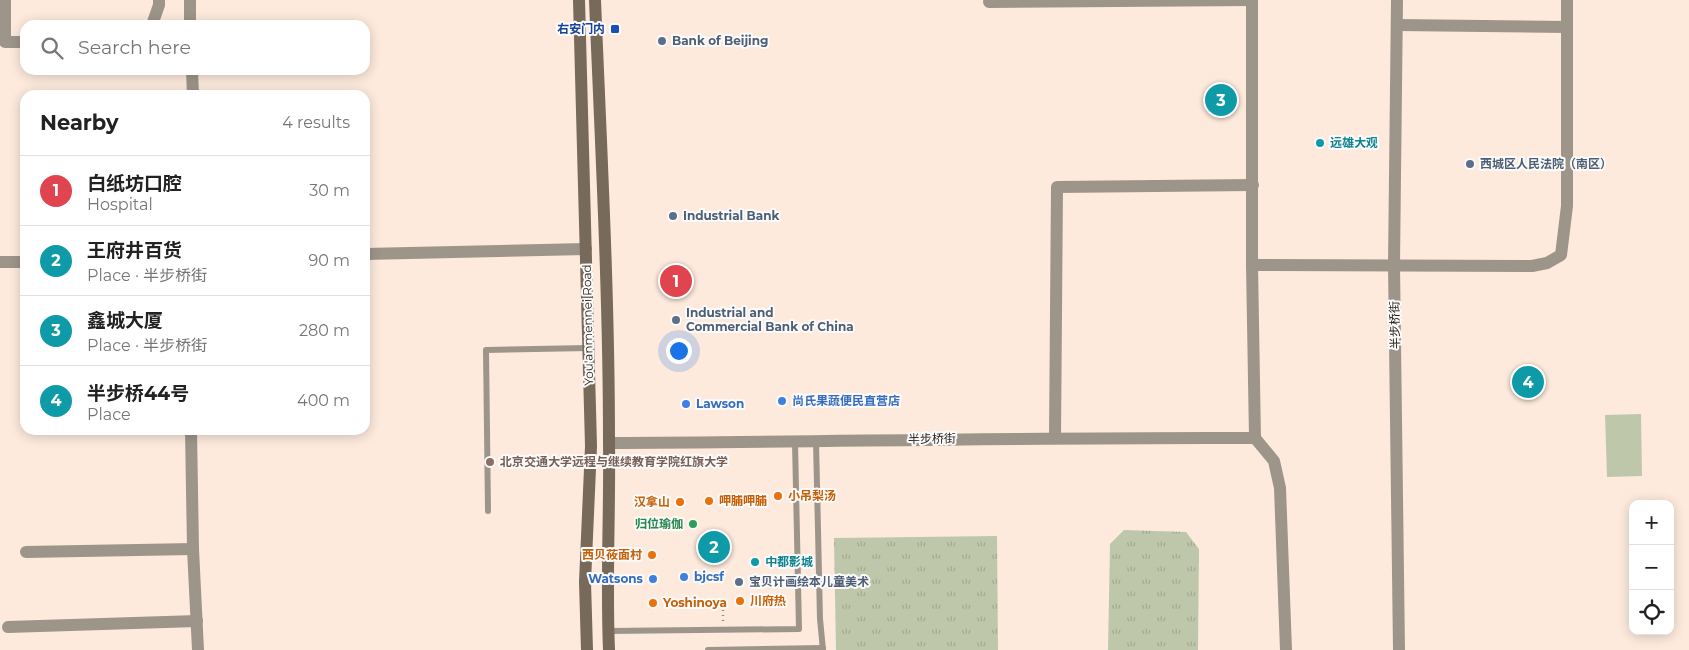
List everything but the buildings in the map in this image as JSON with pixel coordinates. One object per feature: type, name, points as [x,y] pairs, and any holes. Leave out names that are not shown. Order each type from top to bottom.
[{"type":"main road","name":"You'anmennei Road","points":[[579,0],[591,446],[585,582],[587,650]]},
{"type":"main road","name":"You'anmennei Road","points":[[596,0],[610,443],[609,650]]},
{"type":"street","points":[[5,0],[6,42],[20,42]]},
{"type":"street","points":[[154,20],[159,0]]},
{"type":"street","points":[[190,0],[190,20]]},
{"type":"street","points":[[989,2],[1252,0],[1254,438],[1274,461],[1280,488],[1286,650]]},
{"type":"street","name":"半步桥街","points":[[1397,0],[1394,265],[1399,650]]},
{"type":"street","points":[[1252,265],[1532,266],[1547,263],[1560,255],[1567,206],[1567,0]]},
{"type":"street","points":[[1397,25],[1567,27]]},
{"type":"street","points":[[192,75],[193,90]]},
{"type":"street","points":[[1055,437],[1057,187],[1253,184]]},
{"type":"street","points":[[370,254],[586,249]]},
{"type":"street","points":[[0,262],[20,262]]},
{"type":"street","points":[[191,435],[193,550],[198,650]]},
{"type":"street","name":"半步桥街","points":[[610,443],[816,442],[1055,437],[1254,438]]},
{"type":"street","points":[[26,552],[193,550]]},
{"type":"street","points":[[8,627],[197,621]]},
{"type":"lane","points":[[488,512],[486,350],[588,348]]},
{"type":"lane","points":[[608,631],[798,629],[794,442]]},
{"type":"lane","points":[[708,650],[823,649],[820,619],[816,442]]},
{"type":"green space","points":[[1641,414],[1642,476],[1607,477],[1605,415]]},
{"type":"green space","points":[[1124,530],[1186,532],[1199,549],[1198,650],[1108,650],[1110,544]]},
{"type":"green space","points":[[997,536],[998,650],[836,650],[834,538]]},
{"type":"place","name":"右安门内","points":[[615,29]]},
{"type":"place","name":"Bank of Beijing","points":[[662,41]]},
{"type":"place","name":"鑫城大厦","points":[[1221,100]]},
{"type":"place","name":"远雄大观","points":[[1320,143]]},
{"type":"place","name":"西城区人民法院（南区）","points":[[1470,164]]},
{"type":"place","name":"Industrial Bank","points":[[673,216]]},
{"type":"place","name":"白纸坊口腔","points":[[676,281]]},
{"type":"place","name":"Industrial and Commercial Bank of China","points":[[676,320]]},
{"type":"place","name":"半步桥44号","points":[[1528,382]]},
{"type":"place","name":"尚氏果蔬便民直营店","points":[[782,401]]},
{"type":"place","name":"Lawson","points":[[686,404]]},
{"type":"place","name":"北京交通大学远程与继续教育学院红旗大学","points":[[490,462]]},
{"type":"place","name":"小吊梨汤","points":[[778,496]]},
{"type":"place","name":"呷脯呷脯","points":[[709,501]]},
{"type":"place","name":"汉拿山","points":[[680,502]]},
{"type":"place","name":"归位瑜伽","points":[[693,524]]},
{"type":"place","name":"王府井百货","points":[[714,547]]},
{"type":"place","name":"西贝莜面村","points":[[652,555]]},
{"type":"place","name":"中都影城","points":[[755,562]]},
{"type":"place","name":"bjcsf","points":[[684,577]]},
{"type":"place","name":"Watsons","points":[[653,579]]},
{"type":"place","name":"宝贝计画绘本儿童美术","points":[[739,582]]},
{"type":"place","name":"川府热","points":[[740,601]]},
{"type":"place","name":"Yoshinoya","points":[[653,603]]}]
